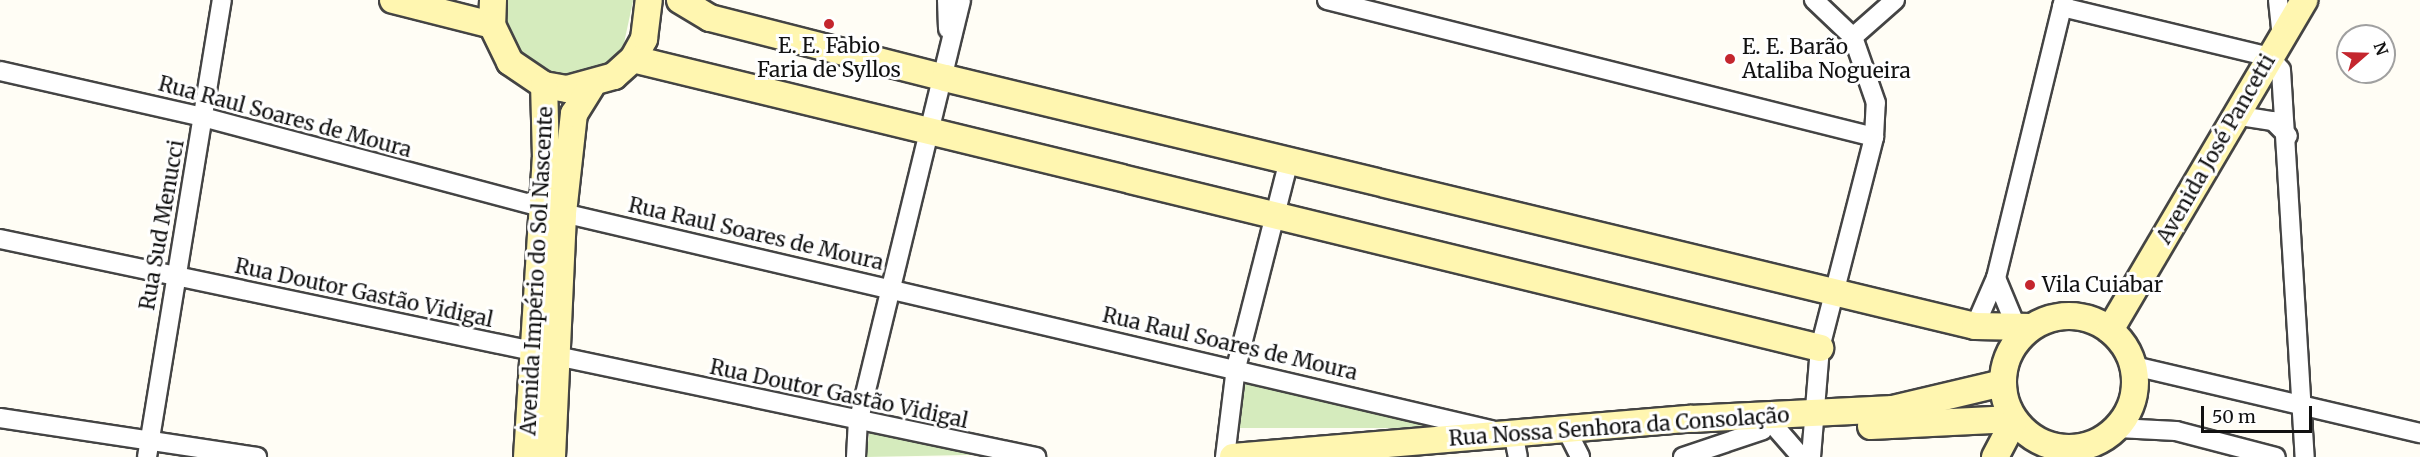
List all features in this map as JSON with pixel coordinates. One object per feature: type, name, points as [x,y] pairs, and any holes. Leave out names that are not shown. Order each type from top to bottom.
[{"type":"street","name":"Rua Sud Menucci","points":[[149,448],[222,0]]},
{"type":"street","points":[[393,0],[492,13],[510,62],[544,85],[591,87],[633,59],[644,39],[649,0]]},
{"type":"street","points":[[680,0],[710,18],[945,78],[1975,326],[2024,326],[2071,315],[2110,330],[2134,366],[2133,399],[2118,428]]},
{"type":"street","points":[[856,457],[858,423],[895,288],[945,78],[949,43],[947,0]]},
{"type":"street","points":[[949,43],[962,0]]},
{"type":"street","points":[[1327,0],[1874,136]]},
{"type":"street","points":[[1811,457],[1812,422],[1820,348],[1837,293],[1874,136],[1875,98],[1853,37],[1814,0]]},
{"type":"street","points":[[1853,37],[1895,0]]},
{"type":"street","points":[[2278,0],[2276,47],[2286,86],[2305,457]]},
{"type":"street","name":"Avenida José Pancetti","points":[[2110,330],[2234,115],[2304,0]]},
{"type":"street","points":[[1975,326],[1996,278],[2063,3],[2276,47]]},
{"type":"street","points":[[633,59],[1277,212],[1820,348]]},
{"type":"street","name":"Rua Raul Soares de Moura","points":[[0,70],[203,117],[552,211],[1236,368],[1513,442]]},
{"type":"street","name":"Avenida Império do Sol Nascente","points":[[544,85],[552,211],[545,354],[552,457]]},
{"type":"street","name":"Avenida Império do Sol Nascente","points":[[552,211],[574,114],[591,87]]},
{"type":"street","points":[[2234,115],[2273,121],[2288,136]]},
{"type":"street","points":[[1226,457],[1236,368],[1289,160]]},
{"type":"street","name":"Rua Doutor Gastão Vidigal","points":[[0,240],[545,354],[858,423],[1036,457]]},
{"type":"street","points":[[1996,278],[2024,326]]},
{"type":"street","points":[[2024,326],[2009,351],[2002,383],[2014,420],[2036,450],[2082,448],[2118,428],[2166,429],[2276,457]]},
{"type":"street","name":"Avenida Império do Sol Nascente","points":[[527,457],[545,354]]},
{"type":"street","points":[[2134,366],[2420,434]]},
{"type":"street","name":"Rua Nossa Senhora da Consolação","points":[[1233,457],[1770,430],[1893,409],[2002,383]]},
{"type":"street","points":[[0,418],[149,448],[258,457]]},
{"type":"street","points":[[1995,457],[2014,420]]},
{"type":"street","name":"Rua Nossa Senhora da Consolação","points":[[1573,441],[1812,422],[2014,420]]},
{"type":"street","points":[[1683,457],[1770,430],[1801,457]]},
{"type":"street","name":"Rua Nossa Senhora da Consolação","points":[[1371,457],[1513,442]]},
{"type":"green space","points":[[498,0],[633,1],[623,48],[610,64],[593,75],[547,79],[508,42]]},
{"type":"green space","points":[[1248,367],[1465,428],[1239,428]]},
{"type":"green space","points":[[871,421],[1017,454],[866,457]]},
{"type":"place","name":"E. E. Fabio Faria de Syllos","points":[[829,24]]},
{"type":"place","name":"E. E. Barão Ataliba Nogueira","points":[[1730,59]]},
{"type":"place","name":"Vila Cuiabar","points":[[2030,285]]}]
